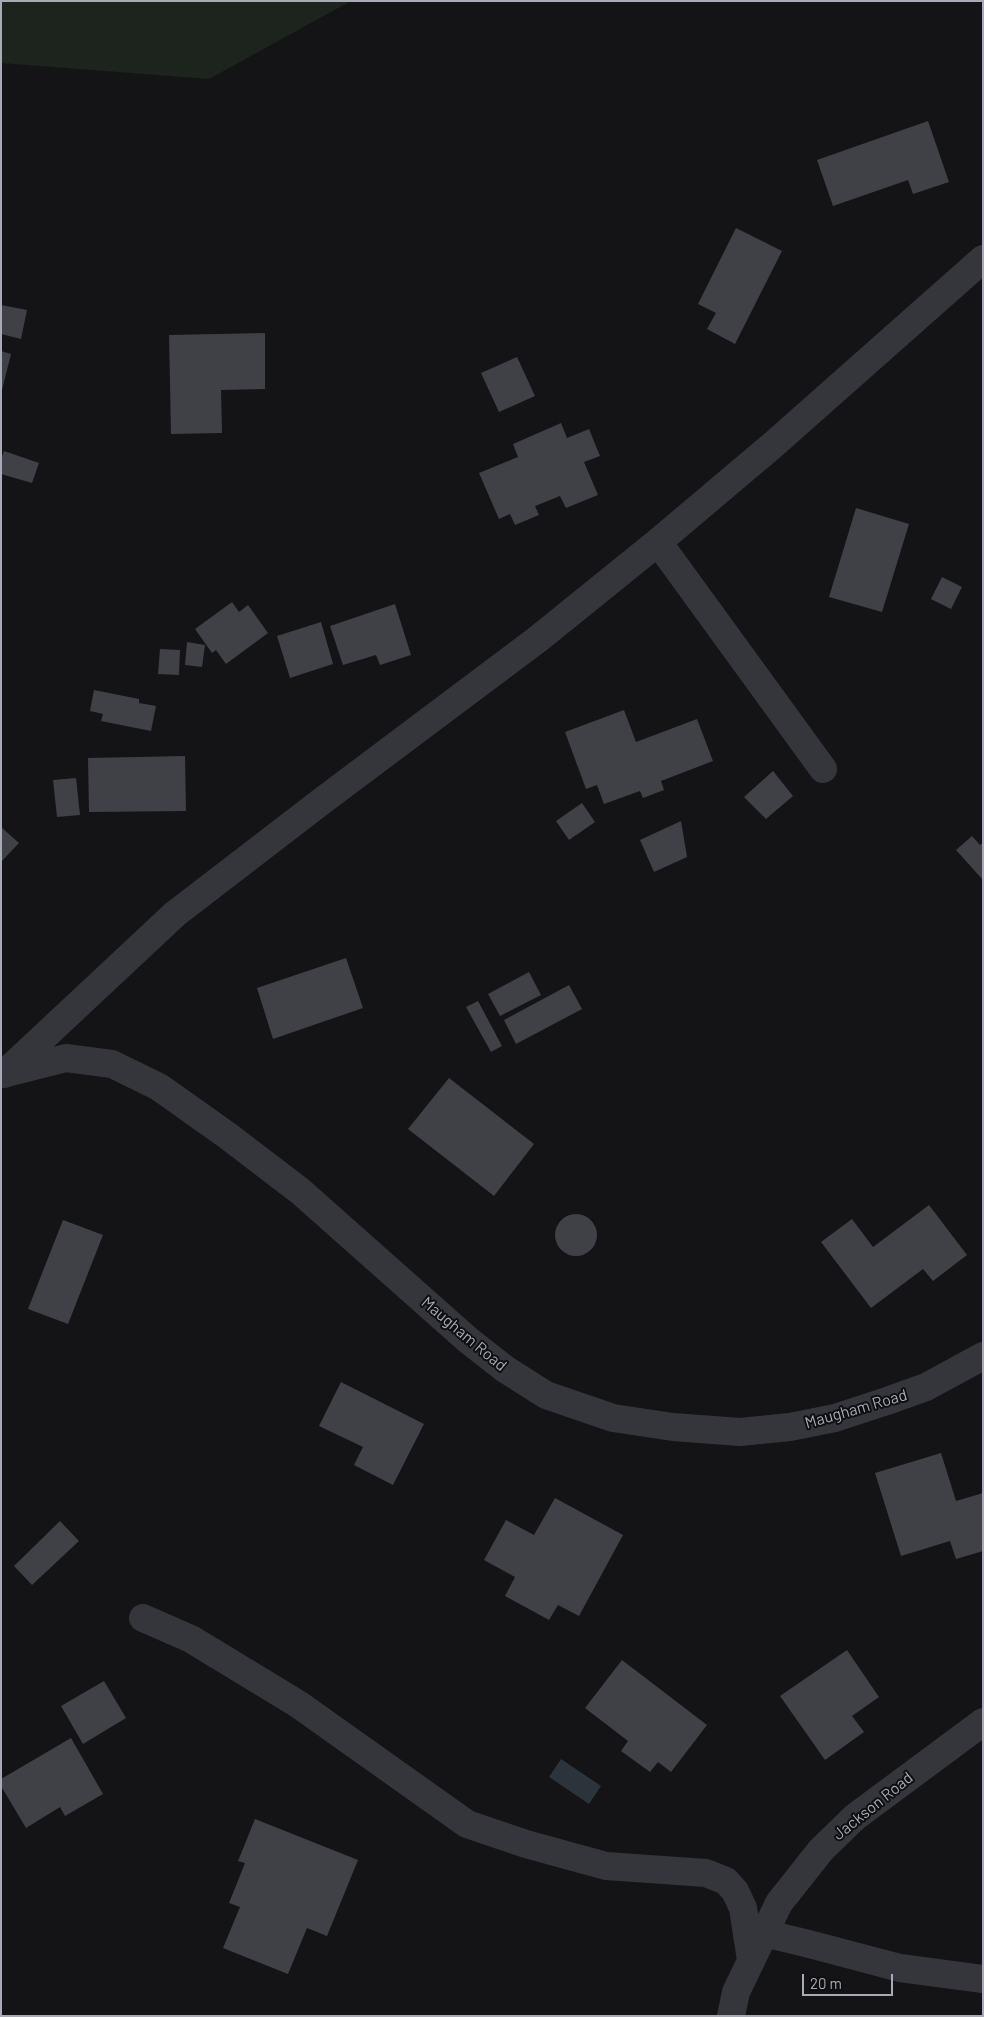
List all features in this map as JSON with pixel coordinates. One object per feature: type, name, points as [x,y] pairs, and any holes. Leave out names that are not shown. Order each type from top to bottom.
[{"type":"street","points":[[3,1074],[175,914],[538,639],[658,542],[774,444],[983,259]]},
{"type":"street","points":[[658,542],[823,769]]},
{"type":"street","name":"Maugham Road","points":[[3,1074],[66,1058],[112,1064],[159,1088],[228,1136],[300,1191],[468,1340],[505,1369],[546,1395],[613,1418],[673,1427],[740,1432],[790,1427],[835,1418],[887,1402],[926,1387],[983,1356]]},
{"type":"street","points":[[144,1618],[191,1640],[298,1704],[467,1824],[526,1844],[606,1866],[706,1873],[726,1881],[735,1891],[743,1908],[752,1960]]},
{"type":"street","name":"Jackson Road","points":[[731,2016],[736,1992],[779,1903],[821,1850],[855,1817],[983,1722]]},
{"type":"street","points":[[764,1934],[900,1968],[983,1980]]},
{"type":"shaded area","points":[[1,1],[351,1],[209,79],[1,63]]},
{"type":"shaded area","points":[[561,1759],[601,1786],[589,1804],[549,1777]]},
{"type":"building","points":[[928,121],[949,182],[913,194],[908,180],[833,206],[817,160]]},
{"type":"building","points":[[736,228],[782,251],[735,344],[707,329],[716,313],[698,304]]},
{"type":"building","points":[[1,305],[27,310],[21,339],[1,334]]},
{"type":"building","points":[[265,333],[265,389],[221,390],[222,433],[171,434],[169,335]]},
{"type":"building","points":[[1,351],[11,354],[2,390],[1,390]]},
{"type":"building","points":[[517,357],[535,396],[499,412],[481,373]]},
{"type":"building","points":[[561,423],[567,438],[589,429],[600,456],[584,462],[598,495],[566,508],[560,496],[535,506],[539,515],[515,525],[510,514],[499,519],[479,473],[518,457],[513,444]]},
{"type":"building","points":[[4,451],[39,463],[32,483],[1,474],[1,459]]},
{"type":"building","points":[[856,508],[909,524],[882,612],[829,597]]},
{"type":"building","points":[[942,577],[962,587],[951,609],[931,599]]},
{"type":"building","points":[[232,602],[239,612],[248,605],[268,633],[226,664],[216,650],[212,653],[195,629]]},
{"type":"building","points":[[395,604],[411,655],[380,665],[376,655],[343,665],[330,626]]},
{"type":"building","points":[[321,622],[333,664],[290,678],[277,636]]},
{"type":"building","points":[[187,642],[205,645],[202,667],[185,665]]},
{"type":"building","points":[[160,649],[180,650],[179,675],[158,674]]},
{"type":"building","points":[[94,690],[139,699],[139,703],[156,706],[151,731],[101,721],[103,714],[90,711]]},
{"type":"building","points":[[624,710],[636,742],[697,719],[713,761],[661,781],[664,790],[643,798],[640,791],[604,804],[597,785],[586,789],[565,732]]},
{"type":"building","points":[[185,756],[186,811],[89,812],[88,758]]},
{"type":"building","points":[[773,771],[793,796],[766,819],[744,797]]},
{"type":"building","points":[[76,778],[80,815],[57,817],[53,780]]},
{"type":"building","points":[[582,803],[595,822],[569,840],[556,821]]},
{"type":"building","points":[[681,821],[687,857],[654,872],[640,840]]},
{"type":"building","points":[[1,827],[19,843],[1,862]]},
{"type":"building","points":[[972,836],[980,845],[983,843],[983,880],[956,850]]},
{"type":"building","points":[[346,958],[363,1008],[273,1039],[257,988]]},
{"type":"building","points":[[529,972],[541,995],[500,1016],[488,994]]},
{"type":"building","points":[[569,985],[582,1009],[516,1044],[504,1020]]},
{"type":"building","points":[[478,1001],[502,1046],[491,1052],[466,1007]]},
{"type":"building","points":[[449,1078],[534,1144],[494,1196],[408,1129]]},
{"type":"building","points":[[929,1205],[967,1255],[933,1281],[923,1269],[871,1308],[821,1242],[852,1219],[873,1247]]},
{"type":"building","points":[[580,1214],[588,1217],[594,1223],[597,1235],[594,1247],[588,1253],[572,1256],[564,1253],[558,1247],[555,1231],[558,1223],[564,1217]]},
{"type":"building","points":[[63,1220],[103,1235],[68,1324],[28,1309]]},
{"type":"building","points":[[341,1382],[424,1424],[393,1485],[354,1465],[363,1447],[319,1426]]},
{"type":"building","points":[[941,1453],[956,1501],[983,1493],[983,1551],[956,1559],[950,1541],[901,1556],[875,1473]]},
{"type":"building","points":[[555,1498],[623,1535],[579,1616],[558,1605],[549,1620],[505,1596],[515,1577],[484,1560],[506,1520],[534,1535]]},
{"type":"building","points":[[60,1521],[79,1541],[32,1585],[14,1566]]},
{"type":"building","points":[[847,1650],[879,1697],[852,1716],[864,1732],[825,1760],[780,1696]]},
{"type":"building","points":[[622,1660],[707,1725],[671,1772],[658,1762],[650,1772],[621,1751],[628,1741],[585,1708]]},
{"type":"building","points":[[104,1681],[126,1718],[83,1744],[61,1706]]},
{"type":"building","points":[[71,1738],[103,1794],[65,1816],[60,1807],[26,1828],[1,1786],[1,1779]]},
{"type":"building","points":[[255,1819],[358,1860],[327,1936],[307,1928],[288,1974],[223,1948],[240,1907],[229,1903],[245,1863],[238,1861]]}]
